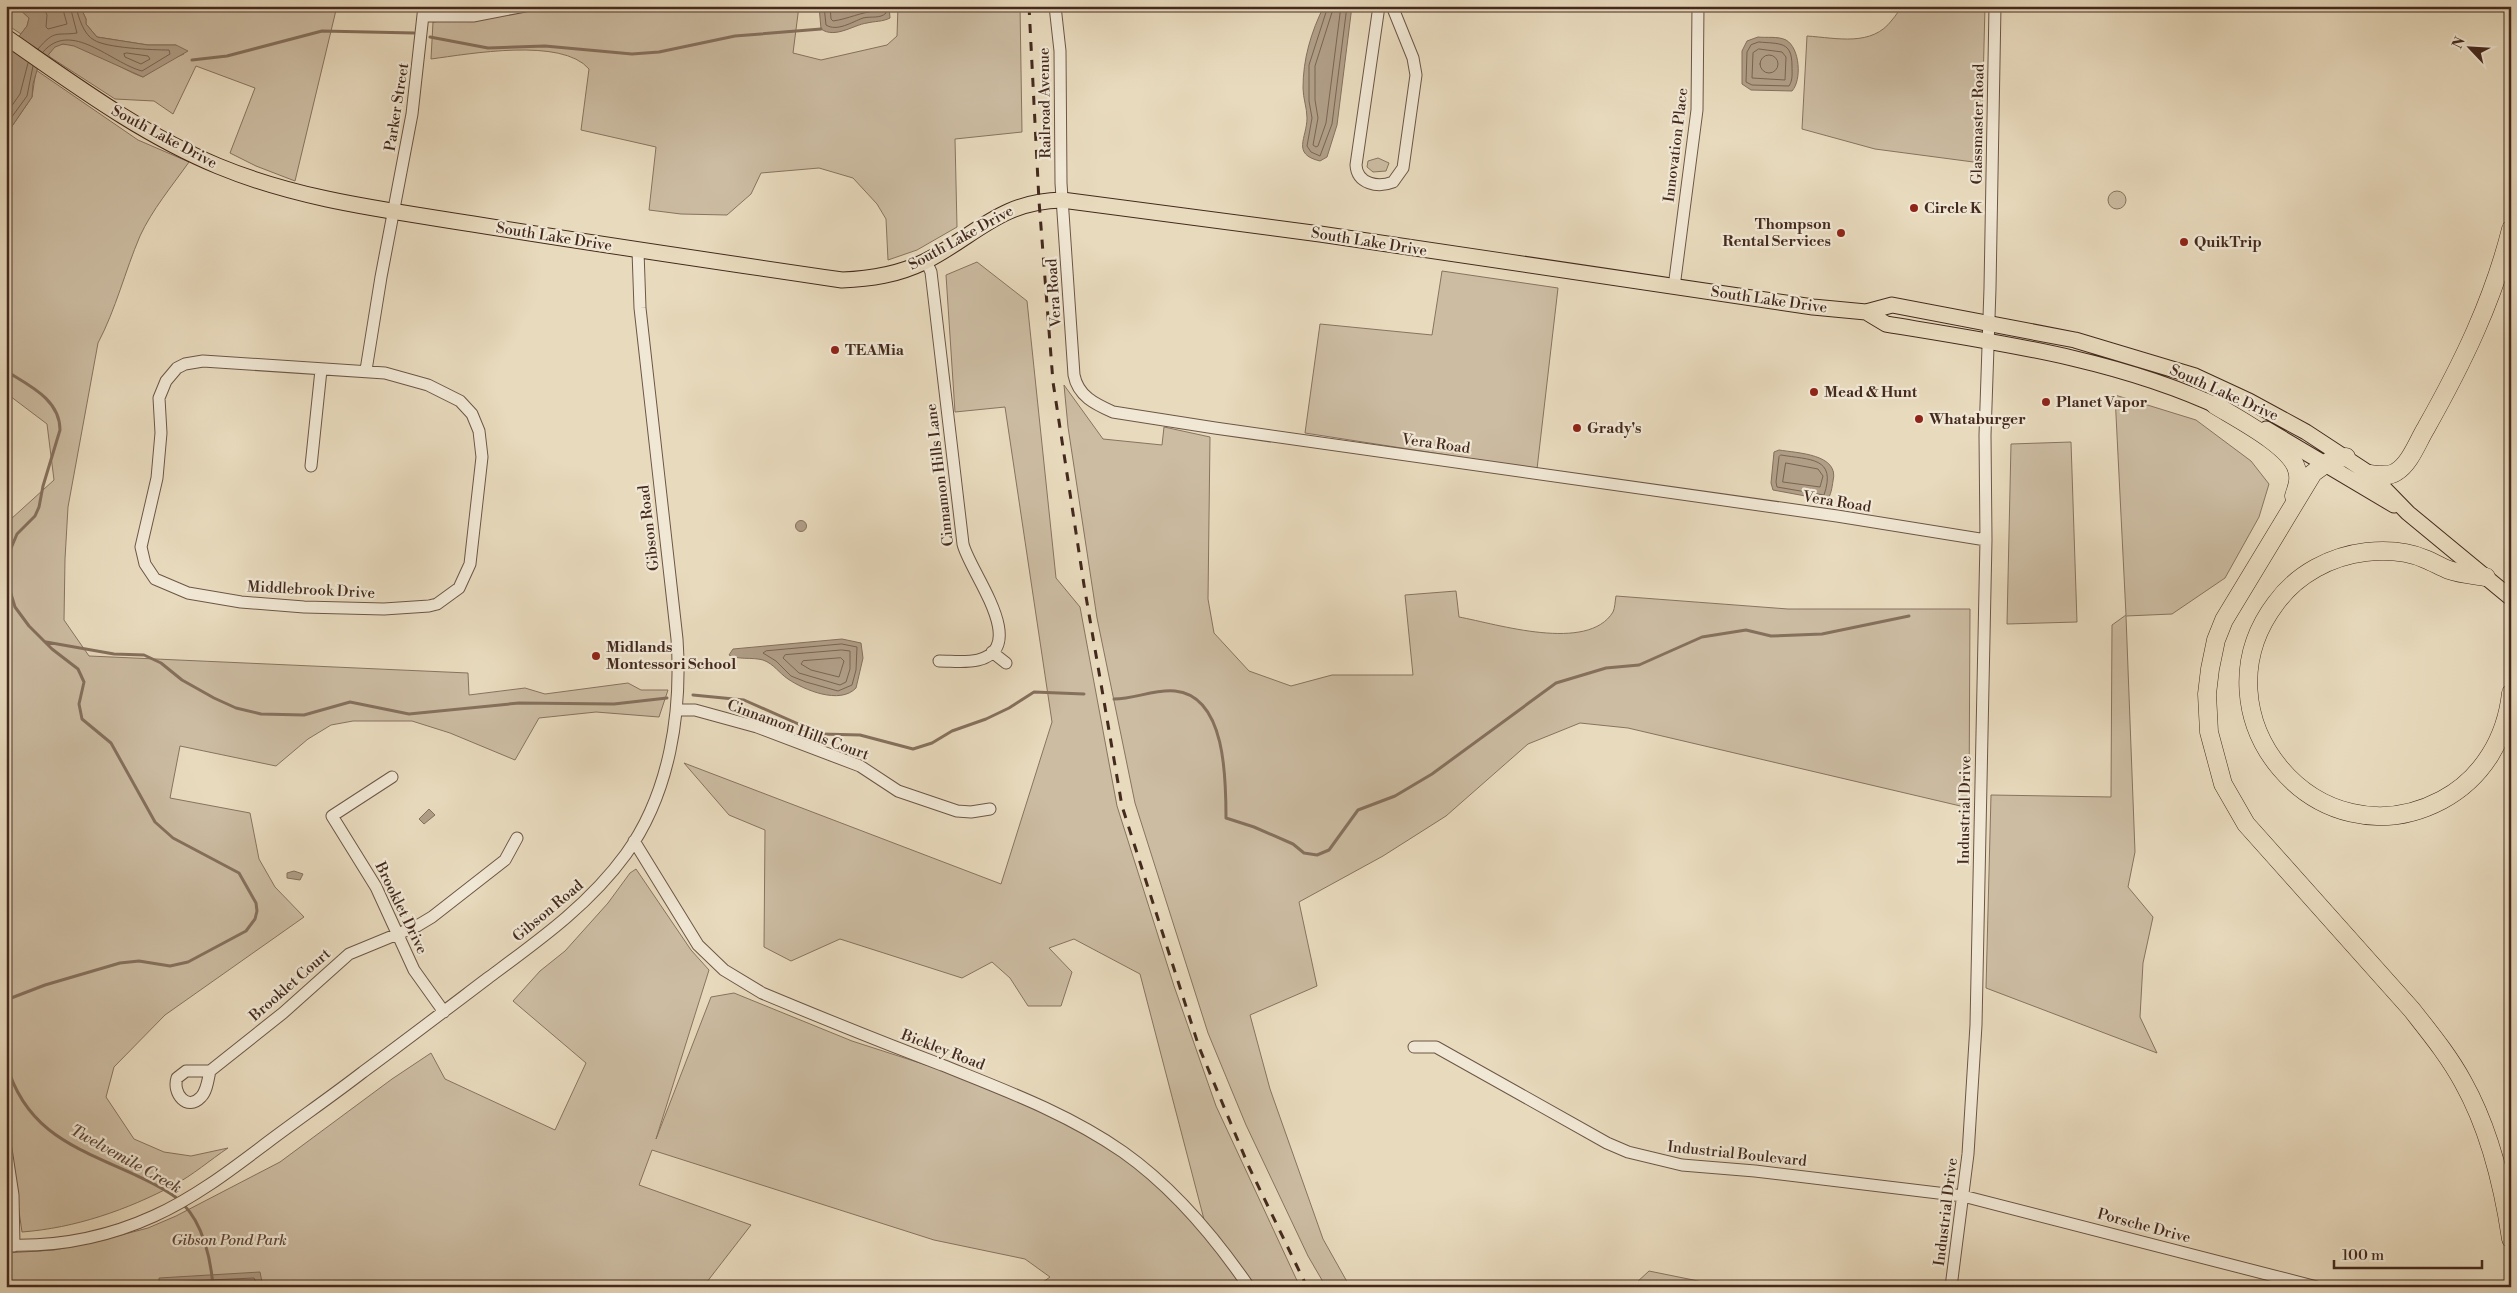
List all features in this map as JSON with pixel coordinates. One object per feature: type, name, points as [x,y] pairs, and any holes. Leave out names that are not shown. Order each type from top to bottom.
[{"type":"highway","points":[[2370,474],[2385,476],[2395,473],[2407,461],[2474,337],[2501,270],[2511,229]]},
{"type":"highway","points":[[2215,405],[2267,438],[2291,457],[2299,478],[2291,506]]},
{"type":"highway","points":[[2346,457],[2325,463],[2313,473],[2230,607],[2216,640],[2210,669],[2207,715],[2208,732],[2218,770],[2234,806],[2256,838],[2412,1010],[2436,1040],[2463,1081],[2481,1120],[2496,1163],[2511,1239]]},
{"type":"highway","points":[[2486,577],[2449,570],[2417,556],[2386,551],[2358,554],[2320,566],[2296,580],[2283,593],[2264,622],[2251,652],[2248,686],[2249,702],[2257,731],[2265,747],[2278,768],[2294,784],[2313,797],[2341,810],[2391,815],[2411,812],[2434,804],[2474,777],[2489,757],[2502,734],[2509,711],[2511,693]]},
{"type":"main road","name":"South Lake Drive","points":[[9,39],[139,126],[216,165],[296,192],[340,203],[638,251],[842,280],[887,275],[926,261],[1004,212],[1034,202],[1062,200],[1320,234],[1812,307],[1866,312],[1892,305],[2125,372],[2215,405],[2268,430],[2325,463],[2361,487],[2408,513]]},
{"type":"main road","name":"South Lake Drive","points":[[1989,332],[2075,340],[2194,376],[2271,412],[2346,457],[2370,474],[2408,513],[2511,598]]},
{"type":"street","points":[[423,11],[473,16],[525,6]]},
{"type":"street","name":"Railroad Avenue","points":[[1055,6],[1060,51],[1062,200]]},
{"type":"street","points":[[1379,6],[1356,165],[1357,173],[1363,180],[1378,185],[1393,182],[1403,168],[1416,75],[1413,58],[1392,6]]},
{"type":"street","name":"Innovation Place","points":[[1674,287],[1697,110],[1698,6]]},
{"type":"street","name":"Glassmaster Road","points":[[1989,332],[1995,6]]},
{"type":"street","name":"Parker Street","points":[[394,211],[416,89],[423,11]]},
{"type":"street","name":"Vera Road","points":[[1062,200],[1076,384],[1088,399],[1113,412],[1837,516],[1986,540]]},
{"type":"street","points":[[366,370],[394,211]]},
{"type":"street","name":"Gibson Road","points":[[10,1245],[77,1240],[145,1220],[204,1189],[444,1012],[576,910],[601,885],[634,841],[659,787],[671,747],[679,684],[677,639],[640,308],[638,251]]},
{"type":"street","name":"Cinnamon Hills Lane","points":[[926,261],[931,272],[963,544],[968,560],[991,602],[999,626],[999,640],[992,652]]},
{"type":"street","name":"Industrial Drive","points":[[1951,1287],[1963,1196],[1973,1090],[1977,1018],[1986,540],[1985,435],[1989,332]]},
{"type":"street","name":"Middlebrook Drive","points":[[203,361],[248,362],[321,370],[366,370],[394,374],[445,392],[467,407],[479,431],[482,457],[473,546],[468,573],[459,588],[438,604],[429,606],[384,609],[304,607],[241,602],[188,592],[155,579],[145,564],[141,538],[157,478],[161,433],[159,398],[161,389],[171,374],[185,364],[203,361]]},
{"type":"street","points":[[311,466],[321,370]]},
{"type":"street","points":[[939,661],[976,661],[992,652],[1006,663]]},
{"type":"street","name":"Cinnamon Hills Court","points":[[677,710],[695,710],[757,727],[860,766],[898,791],[957,811],[971,812],[990,809]]},
{"type":"street","name":"Brooklet Drive","points":[[392,777],[332,816],[370,876],[414,970],[444,1012]]},
{"type":"street","name":"Brooklet Court","points":[[210,1071],[283,1013],[349,954],[418,926],[432,917],[505,860],[516,838]]},
{"type":"street","name":"Bickley Road","points":[[634,841],[698,945],[724,970],[762,993],[1022,1096],[1086,1128],[1124,1152],[1172,1192],[1206,1228],[1249,1287]]},
{"type":"street","name":"Industrial Boulevard","points":[[1414,1047],[1436,1048],[1607,1142],[1650,1159],[1682,1165],[1765,1172],[1963,1196]]},
{"type":"street","points":[[6,1149],[13,1195],[10,1245]]},
{"type":"street","name":"Porsche Drive","points":[[1963,1196],[2317,1287]]},
{"type":"green space","points":[[6,6],[16,6],[29,18],[27,26],[21,34],[6,24]]},
{"type":"green space","points":[[80,6],[337,6],[295,181],[256,166],[230,153],[255,88],[196,66],[173,114],[154,101],[115,99],[50,57],[48,54],[56,46],[61,44],[72,45],[81,47],[143,77],[167,61],[184,54],[176,45],[148,45],[97,37],[86,24],[86,19]]},
{"type":"green space","points":[[655,6],[799,6],[793,53],[821,60],[887,45],[897,36],[898,6],[1020,6],[1022,132],[955,139],[957,227],[917,250],[888,260],[886,219],[877,204],[853,178],[819,168],[761,173],[751,194],[727,215],[681,214],[649,210],[656,147],[581,130],[589,69],[576,59],[558,53],[537,50],[514,50],[431,59],[433,22],[527,10]]},
{"type":"green space","points":[[1899,6],[1985,6],[1981,163],[1875,149],[1802,129],[1807,36],[1853,39],[1874,34],[1884,29],[1898,12]]},
{"type":"green space","points":[[36,70],[138,140],[189,162],[145,226],[98,343],[68,507],[65,559],[64,620],[89,656],[468,673],[469,695],[525,688],[545,694],[628,683],[641,690],[668,690],[659,717],[596,712],[539,718],[515,760],[450,733],[412,721],[353,721],[331,725],[308,739],[276,766],[180,746],[170,798],[250,813],[259,859],[275,887],[304,917],[165,1015],[114,1067],[106,1097],[134,1139],[164,1152],[191,1156],[228,1148],[181,1181],[119,1210],[81,1222],[22,1232],[6,1122],[6,526],[11,519],[54,480],[47,424],[6,393],[6,135],[32,97]]},
{"type":"green space","points":[[1378,158],[1389,163],[1386,171],[1373,172],[1367,167],[1368,161]]},
{"type":"green space","points":[[2113,191],[2121,191],[2126,196],[2124,207],[2113,209],[2108,204],[2108,196]]},
{"type":"green space","name":"Gibson Pond Park","points":[[977,262],[1027,301],[1056,578],[1080,607],[1117,806],[1174,986],[1216,1106],[1300,1287],[1036,1287],[1050,1277],[1025,1259],[934,1240],[652,1150],[639,1185],[751,1225],[703,1287],[6,1287],[6,1253],[54,1250],[94,1242],[148,1228],[176,1216],[280,1162],[392,1079],[431,1053],[445,1079],[555,1130],[586,1063],[513,1001],[540,971],[565,951],[608,903],[630,873],[636,869],[691,950],[709,970],[656,1139],[711,997],[734,993],[852,1041],[1022,1096],[1123,1152],[1206,1227],[1140,974],[1074,939],[1049,948],[1072,972],[1061,1006],[1028,1006],[1010,978],[992,962],[962,978],[840,939],[791,961],[764,947],[765,830],[729,815],[684,763],[1001,884],[1052,722],[1005,407],[955,412],[946,275]]},
{"type":"green space","points":[[1442,271],[1558,288],[1537,469],[1305,433],[1320,324],[1432,335]]},
{"type":"green space","points":[[1064,385],[1103,439],[1162,445],[1164,427],[1210,437],[1208,599],[1214,633],[1249,671],[1291,686],[1332,675],[1413,675],[1405,595],[1456,591],[1459,617],[1518,629],[1563,633],[1584,631],[1601,624],[1613,612],[1616,596],[1788,609],[1970,609],[1969,808],[1628,728],[1580,723],[1528,744],[1446,816],[1383,856],[1299,902],[1317,986],[1250,1015],[1270,1089],[1323,1239],[1350,1287],[1326,1287],[1308,1256],[1246,1125],[1208,1033],[1135,803],[1097,618],[1068,427]]},
{"type":"green space","points":[[2115,395],[2196,420],[2251,461],[2269,484],[2259,517],[2225,578],[2172,614],[2126,616],[2135,852],[2128,887],[2153,917],[2143,963],[2140,1017],[2157,1053],[1986,988],[1991,795],[2111,797],[2112,625],[2126,615]]},
{"type":"green space","points":[[2071,442],[2077,622],[2007,624],[2011,444]]},
{"type":"green space","points":[[1649,1271],[1718,1285],[1782,1287],[1635,1287],[1635,1284]]},
{"type":"water","points":[[16,6],[80,6],[86,19],[86,24],[97,37],[148,45],[176,45],[188,51],[143,77],[74,46],[63,44],[55,47],[38,67],[33,84],[32,97],[6,135],[6,53],[27,26],[29,18]]},
{"type":"water","points":[[819,6],[889,6],[890,18],[838,32],[826,32],[821,29]]},
{"type":"water","points":[[1324,6],[1352,6],[1337,125],[1327,157],[1320,161],[1311,158],[1303,150],[1307,118],[1303,88],[1304,67],[1309,46]]},
{"type":"water","points":[[1758,37],[1779,38],[1791,44],[1798,64],[1797,80],[1792,91],[1751,90],[1742,84],[1742,51],[1747,41]]},
{"type":"water","points":[[1779,450],[1815,456],[1830,465],[1833,472],[1833,481],[1827,500],[1773,490],[1771,483],[1774,452]]},
{"type":"water","points":[[801,520],[807,526],[801,532],[795,526]]},
{"type":"water","points":[[842,639],[861,643],[863,658],[856,688],[849,693],[841,695],[822,694],[803,687],[788,679],[763,660],[732,657],[729,655],[733,649]]},
{"type":"water","points":[[429,809],[435,815],[424,824],[419,819]]},
{"type":"water","points":[[294,871],[303,874],[300,880],[287,878],[287,873]]},
{"type":"water","points":[[260,1272],[263,1287],[159,1287],[159,1278]]},
{"type":"waterway","points":[[430,37],[488,48],[545,46],[632,54],[659,52],[735,36],[821,29]]},
{"type":"waterway","points":[[192,60],[227,56],[322,31],[414,33]]},
{"type":"waterway","name":"Twelvemile Creek","points":[[6,371],[33,388],[49,401],[59,419],[60,430],[43,486],[39,507],[35,516],[17,534],[9,553],[7,581],[15,607],[29,626],[52,649],[78,669],[84,682],[79,704],[82,719],[111,743],[155,822],[173,838],[239,873],[256,903],[257,911],[255,919],[246,931],[188,962],[170,966],[139,961],[120,963],[45,985],[6,1000]]},
{"type":"waterway","points":[[1114,699],[1167,691],[1175,691],[1192,696],[1204,707],[1214,723],[1220,742],[1225,782],[1226,818],[1254,827],[1293,844],[1304,853],[1317,855],[1329,850],[1358,810],[1395,796],[1432,774],[1556,683],[1606,668],[1639,665],[1702,637],[1746,630],[1771,636],[1822,634],[1909,616]]},
{"type":"waterway","points":[[46,642],[114,654],[144,655],[161,663],[182,680],[214,698],[236,708],[261,714],[304,715],[350,702],[409,714],[519,703],[614,704],[667,698]]},
{"type":"waterway","points":[[693,695],[744,700],[821,734],[860,735],[913,749],[932,743],[952,731],[986,719],[1009,708],[1034,692],[1084,694]]},
{"type":"waterway","name":"Twelvemile Creek","points":[[6,1063],[15,1086],[26,1106],[39,1121],[55,1134],[91,1155],[157,1186],[179,1200]]},
{"type":"waterway","name":"Twelvemile Creek","points":[[183,1204],[196,1221],[205,1242],[213,1287]]},
{"type":"railway","points":[[1029,6],[1039,201],[1053,382],[1084,585],[1122,806],[1199,1047],[1249,1167],[1307,1287]]},
{"type":"place","name":"Circle K","points":[[1914,208]]},
{"type":"place","name":"Thompson Rental Services","points":[[1841,233]]},
{"type":"place","name":"QuikTrip","points":[[2184,242]]},
{"type":"place","name":"TEAMia","points":[[835,350]]},
{"type":"place","name":"Mead & Hunt","points":[[1814,392]]},
{"type":"place","name":"Planet Vapor","points":[[2046,402]]},
{"type":"place","name":"Whataburger","points":[[1919,419]]},
{"type":"place","name":"Grady's","points":[[1577,428]]},
{"type":"place","name":"Midlands Montessori School","points":[[596,656]]}]
